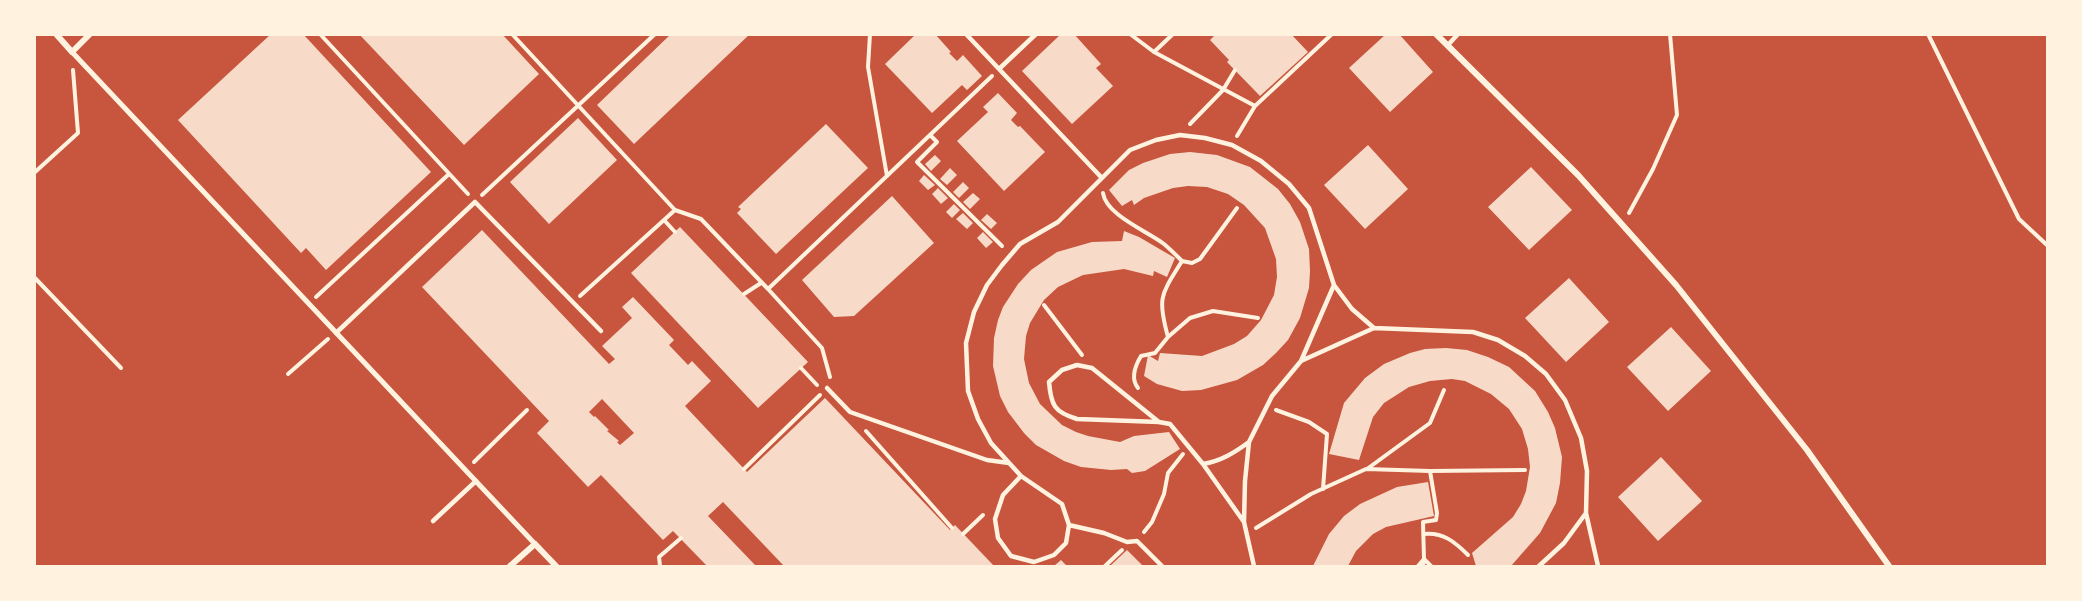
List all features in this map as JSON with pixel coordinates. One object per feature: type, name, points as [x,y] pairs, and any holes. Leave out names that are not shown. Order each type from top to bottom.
[{"type":"street","points":[[56,34],[556,567]]},
{"type":"street","points":[[72,52],[90,34]]},
{"type":"street","points":[[1436,34],[1578,175],[1676,285],[1807,450],[1889,567]]},
{"type":"street","points":[[510,567],[535,544]]},
{"type":"lane","points":[[966,34],[1101,177]]},
{"type":"lane","points":[[999,69],[1036,34]]},
{"type":"lane","points":[[1448,45],[1458,34]]},
{"type":"lane","points":[[1021,476],[1003,495],[995,519],[998,538],[1011,556],[1034,562],[1054,555],[1066,543],[1070,525],[1062,504],[1021,476],[991,443],[978,419],[968,391],[966,343],[974,312],[987,285],[1020,244],[1058,222],[1130,150],[1156,140],[1180,135],[1232,145],[1261,160],[1289,184],[1309,208],[1334,285],[1352,309],[1374,328]]},
{"type":"lane","points":[[336,333],[475,202],[600,331]]},
{"type":"lane","points":[[1244,522],[1249,442],[1272,396],[1301,361],[1334,285]]},
{"type":"lane","points":[[1301,361],[1374,328],[1473,332],[1498,340],[1525,356],[1546,374],[1565,400],[1581,438],[1587,471],[1586,513],[1598,567]]},
{"type":"lane","points":[[1159,422],[1092,368],[1077,365],[1062,370],[1049,382],[1051,402],[1064,415],[1077,419],[1170,424],[1203,464],[1244,522],[1254,567]]},
{"type":"lane","points":[[827,388],[850,412],[987,460],[1010,463]]},
{"type":"lane","points":[[1203,464],[1216,462],[1249,442]]},
{"type":"lane","points":[[433,521],[476,481]]},
{"type":"lane","points":[[1539,567],[1564,543],[1586,513]]},
{"type":"lane","points":[[1070,525],[1104,533],[1127,542],[1137,541],[1162,567]]},
{"type":"path","points":[[320,34],[475,202],[655,34]]},
{"type":"path","points":[[512,34],[675,210],[701,219],[822,348],[831,378],[827,388]]},
{"type":"path","points":[[870,34],[868,67],[887,176]]},
{"type":"path","points":[[1130,34],[1154,52],[1255,106]]},
{"type":"path","points":[[1154,52],[1173,34]]},
{"type":"path","points":[[1232,145],[1255,106],[1332,34]]},
{"type":"path","points":[[1622,223],[1653,169],[1677,115],[1670,34]]},
{"type":"path","points":[[1928,34],[2019,219],[2048,246]]},
{"type":"path","points":[[34,173],[78,133],[72,52]]},
{"type":"path","points":[[768,289],[999,69]]},
{"type":"path","points":[[1180,135],[1223,90],[1235,70]]},
{"type":"path","points":[[930,135],[937,142],[917,162],[1004,248],[1010,242]]},
{"type":"path","points":[[309,304],[449,174]]},
{"type":"path","points":[[1101,177],[1104,200],[1118,215],[1166,245],[1182,261],[1192,263],[1200,259],[1238,208]]},
{"type":"path","points":[[573,303],[675,210]]},
{"type":"path","points":[[664,220],[675,232]]},
{"type":"path","points":[[1168,337],[1161,313],[1162,292],[1182,261]]},
{"type":"path","points":[[34,277],[121,368]]},
{"type":"path","points":[[744,294],[761,282]]},
{"type":"path","points":[[1044,305],[1092,368]]},
{"type":"path","points":[[1142,393],[1135,385],[1134,369],[1141,356],[1155,353],[1168,337],[1190,318],[1213,311],[1258,318]]},
{"type":"path","points":[[288,374],[336,333]]},
{"type":"path","points":[[744,469],[824,392],[801,368]]},
{"type":"path","points":[[1248,533],[1323,489],[1366,469],[1430,423],[1444,390]]},
{"type":"path","points":[[1267,407],[1309,422],[1327,434],[1323,489]]},
{"type":"path","points":[[465,470],[527,410]]},
{"type":"path","points":[[850,412],[952,528]]},
{"type":"path","points":[[1137,541],[1152,522],[1164,494],[1168,473],[1189,446]]},
{"type":"path","points":[[1366,469],[1525,470]]},
{"type":"path","points":[[1424,567],[1423,522],[1436,520],[1437,513],[1430,471]]},
{"type":"path","points":[[1424,534],[1437,533],[1457,543],[1468,555]]},
{"type":"path","points":[[660,567],[659,557],[681,538]]},
{"type":"path","points":[[1105,567],[1131,541]]},
{"type":"path","points":[[1418,567],[1424,559]]},
{"type":"path","points":[[1424,559],[1431,567]]},
{"type":"building","points":[[271,34],[303,34],[431,172],[326,270],[306,248],[301,253],[178,120]]},
{"type":"building","points":[[359,34],[502,34],[539,74],[464,145]]},
{"type":"building","points":[[671,34],[750,34],[634,144],[597,105]]},
{"type":"building","points":[[916,34],[935,34],[957,61],[963,55],[982,76],[967,90],[962,85],[932,113],[885,64]]},
{"type":"building","points":[[1061,34],[1074,34],[1101,64],[1096,68],[1113,86],[1072,124],[1022,71]]},
{"type":"building","points":[[1216,34],[1291,34],[1308,52],[1260,96],[1227,62],[1229,60],[1210,40]]},
{"type":"building","points":[[1386,34],[1399,34],[1433,72],[1390,112],[1349,68]]},
{"type":"building","points":[[998,93],[1017,113],[1011,120],[1045,152],[1004,191],[957,141],[988,112],[983,107]]},
{"type":"building","points":[[578,118],[617,160],[549,224],[510,182]]},
{"type":"building","points":[[826,124],[868,168],[776,254],[737,213],[741,209],[738,207]]},
{"type":"building","points":[[1368,145],[1408,189],[1365,229],[1324,185]]},
{"type":"building","points":[[1190,152],[1217,155],[1250,167],[1278,189],[1300,222],[1309,249],[1310,271],[1309,288],[1300,318],[1288,340],[1276,353],[1263,365],[1237,380],[1201,390],[1182,391],[1157,384],[1144,376],[1148,355],[1158,361],[1160,353],[1202,356],[1234,344],[1247,336],[1261,320],[1274,295],[1277,277],[1276,259],[1265,228],[1244,205],[1228,194],[1207,187],[1188,186],[1173,188],[1144,198],[1134,205],[1132,200],[1122,206],[1109,190],[1129,170],[1143,163],[1170,154]]},
{"type":"building","points":[[935,155],[941,161],[931,171],[925,164]]},
{"type":"building","points":[[1531,167],[1572,210],[1529,250],[1488,207]]},
{"type":"building","points":[[950,168],[957,175],[947,185],[940,179]]},
{"type":"building","points":[[924,175],[935,185],[928,190],[919,181]]},
{"type":"building","points":[[963,182],[969,188],[959,198],[953,192]]},
{"type":"building","points":[[938,188],[948,198],[941,204],[932,194]]},
{"type":"building","points":[[973,193],[980,199],[970,209],[963,202]]},
{"type":"building","points":[[892,196],[934,243],[854,316],[834,317],[802,280]]},
{"type":"building","points":[[954,204],[960,210],[952,218],[946,212]]},
{"type":"building","points":[[963,213],[973,223],[967,229],[956,219]]},
{"type":"building","points":[[987,214],[997,223],[991,229],[981,220]]},
{"type":"building","points":[[680,227],[808,362],[758,408],[631,273]]},
{"type":"building","points":[[482,230],[609,364],[615,359],[602,346],[632,318],[622,307],[633,297],[674,340],[669,345],[688,365],[692,361],[711,381],[685,406],[747,472],[825,398],[950,530],[955,525],[994,566],[784,566],[723,502],[708,516],[756,566],[707,566],[673,531],[663,540],[601,475],[588,487],[537,433],[549,421],[422,287]],"holes":[[[602,399],[634,433],[620,445],[617,442],[619,441],[607,431],[609,430],[589,412]]]},
{"type":"building","points":[[1124,231],[1175,258],[1167,277],[1154,271],[1153,276],[1124,269],[1083,275],[1058,287],[1044,300],[1030,323],[1026,336],[1024,359],[1029,383],[1040,404],[1062,425],[1088,436],[1120,442],[1134,436],[1169,432],[1180,449],[1145,471],[1132,473],[1127,469],[1081,467],[1064,461],[1036,445],[1008,412],[1000,396],[993,366],[994,338],[1003,307],[1018,284],[1031,270],[1057,252],[1092,242],[1122,241]]},
{"type":"building","points":[[983,232],[993,242],[986,248],[977,238]]},
{"type":"building","points":[[1569,278],[1609,322],[1566,362],[1525,318]]},
{"type":"building","points":[[1671,327],[1711,371],[1668,411],[1627,367]]},
{"type":"building","points":[[1425,349],[1467,350],[1509,367],[1535,391],[1555,428],[1562,457],[1556,503],[1540,533],[1511,566],[1476,566],[1472,553],[1513,517],[1526,491],[1530,467],[1522,429],[1509,409],[1491,394],[1465,381],[1452,379],[1430,381],[1409,387],[1384,403],[1373,417],[1359,460],[1329,454],[1344,403],[1365,378],[1384,364],[1410,353]]},
{"type":"building","points":[[1661,457],[1702,501],[1658,541],[1618,497]]},
{"type":"building","points":[[1428,482],[1434,516],[1386,527],[1373,534],[1356,551],[1348,566],[1313,566],[1329,534],[1344,516],[1360,504],[1397,487]]},
{"type":"building","points":[[1127,550],[1143,566],[1110,566]]},
{"type":"building","points":[[1061,560],[1067,566],[1054,566]]}]
